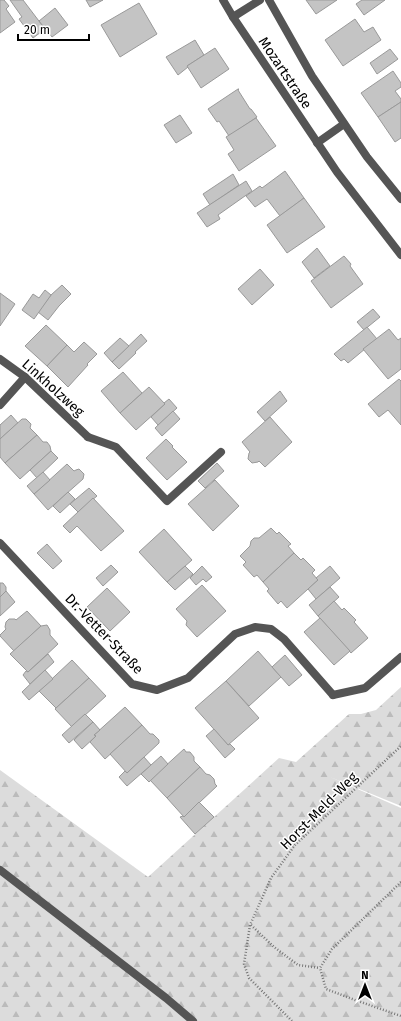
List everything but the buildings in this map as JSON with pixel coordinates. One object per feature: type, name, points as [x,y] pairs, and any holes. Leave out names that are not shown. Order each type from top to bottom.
[{"type":"street","name":"Mozartstraße","points":[[223,0],[232,17],[337,172],[401,255]]},
{"type":"street","points":[[232,17],[260,0]]},
{"type":"street","name":"Mozartstraße","points":[[269,0],[312,76],[367,157],[401,199]]},
{"type":"street","points":[[317,143],[344,124]]},
{"type":"street","name":"Linkholzweg","points":[[0,359],[25,377],[88,437],[116,447],[167,501],[221,452]]},
{"type":"street","points":[[0,405],[25,377]]},
{"type":"street","name":"Dr.-Vetter-Straße","points":[[0,543],[132,684],[157,690],[188,678],[235,634],[255,627],[271,629],[284,639],[333,695],[365,688],[401,657]]},
{"type":"street","points":[[0,870],[194,1021]]},
{"type":"path","name":"Horst-Meld-Weg","points":[[292,1021],[249,978],[244,964],[250,925],[271,878],[296,845],[401,746]]},
{"type":"path","points":[[401,882],[332,949],[320,968],[326,989],[401,1016]]},
{"type":"path","points":[[250,925],[274,947],[298,965],[320,968]]},
{"type":"green space","points":[[401,687],[401,806],[330,777],[401,808],[401,1021],[0,1021],[0,770],[148,877],[279,758],[296,762],[349,714],[361,714],[376,710]]}]
